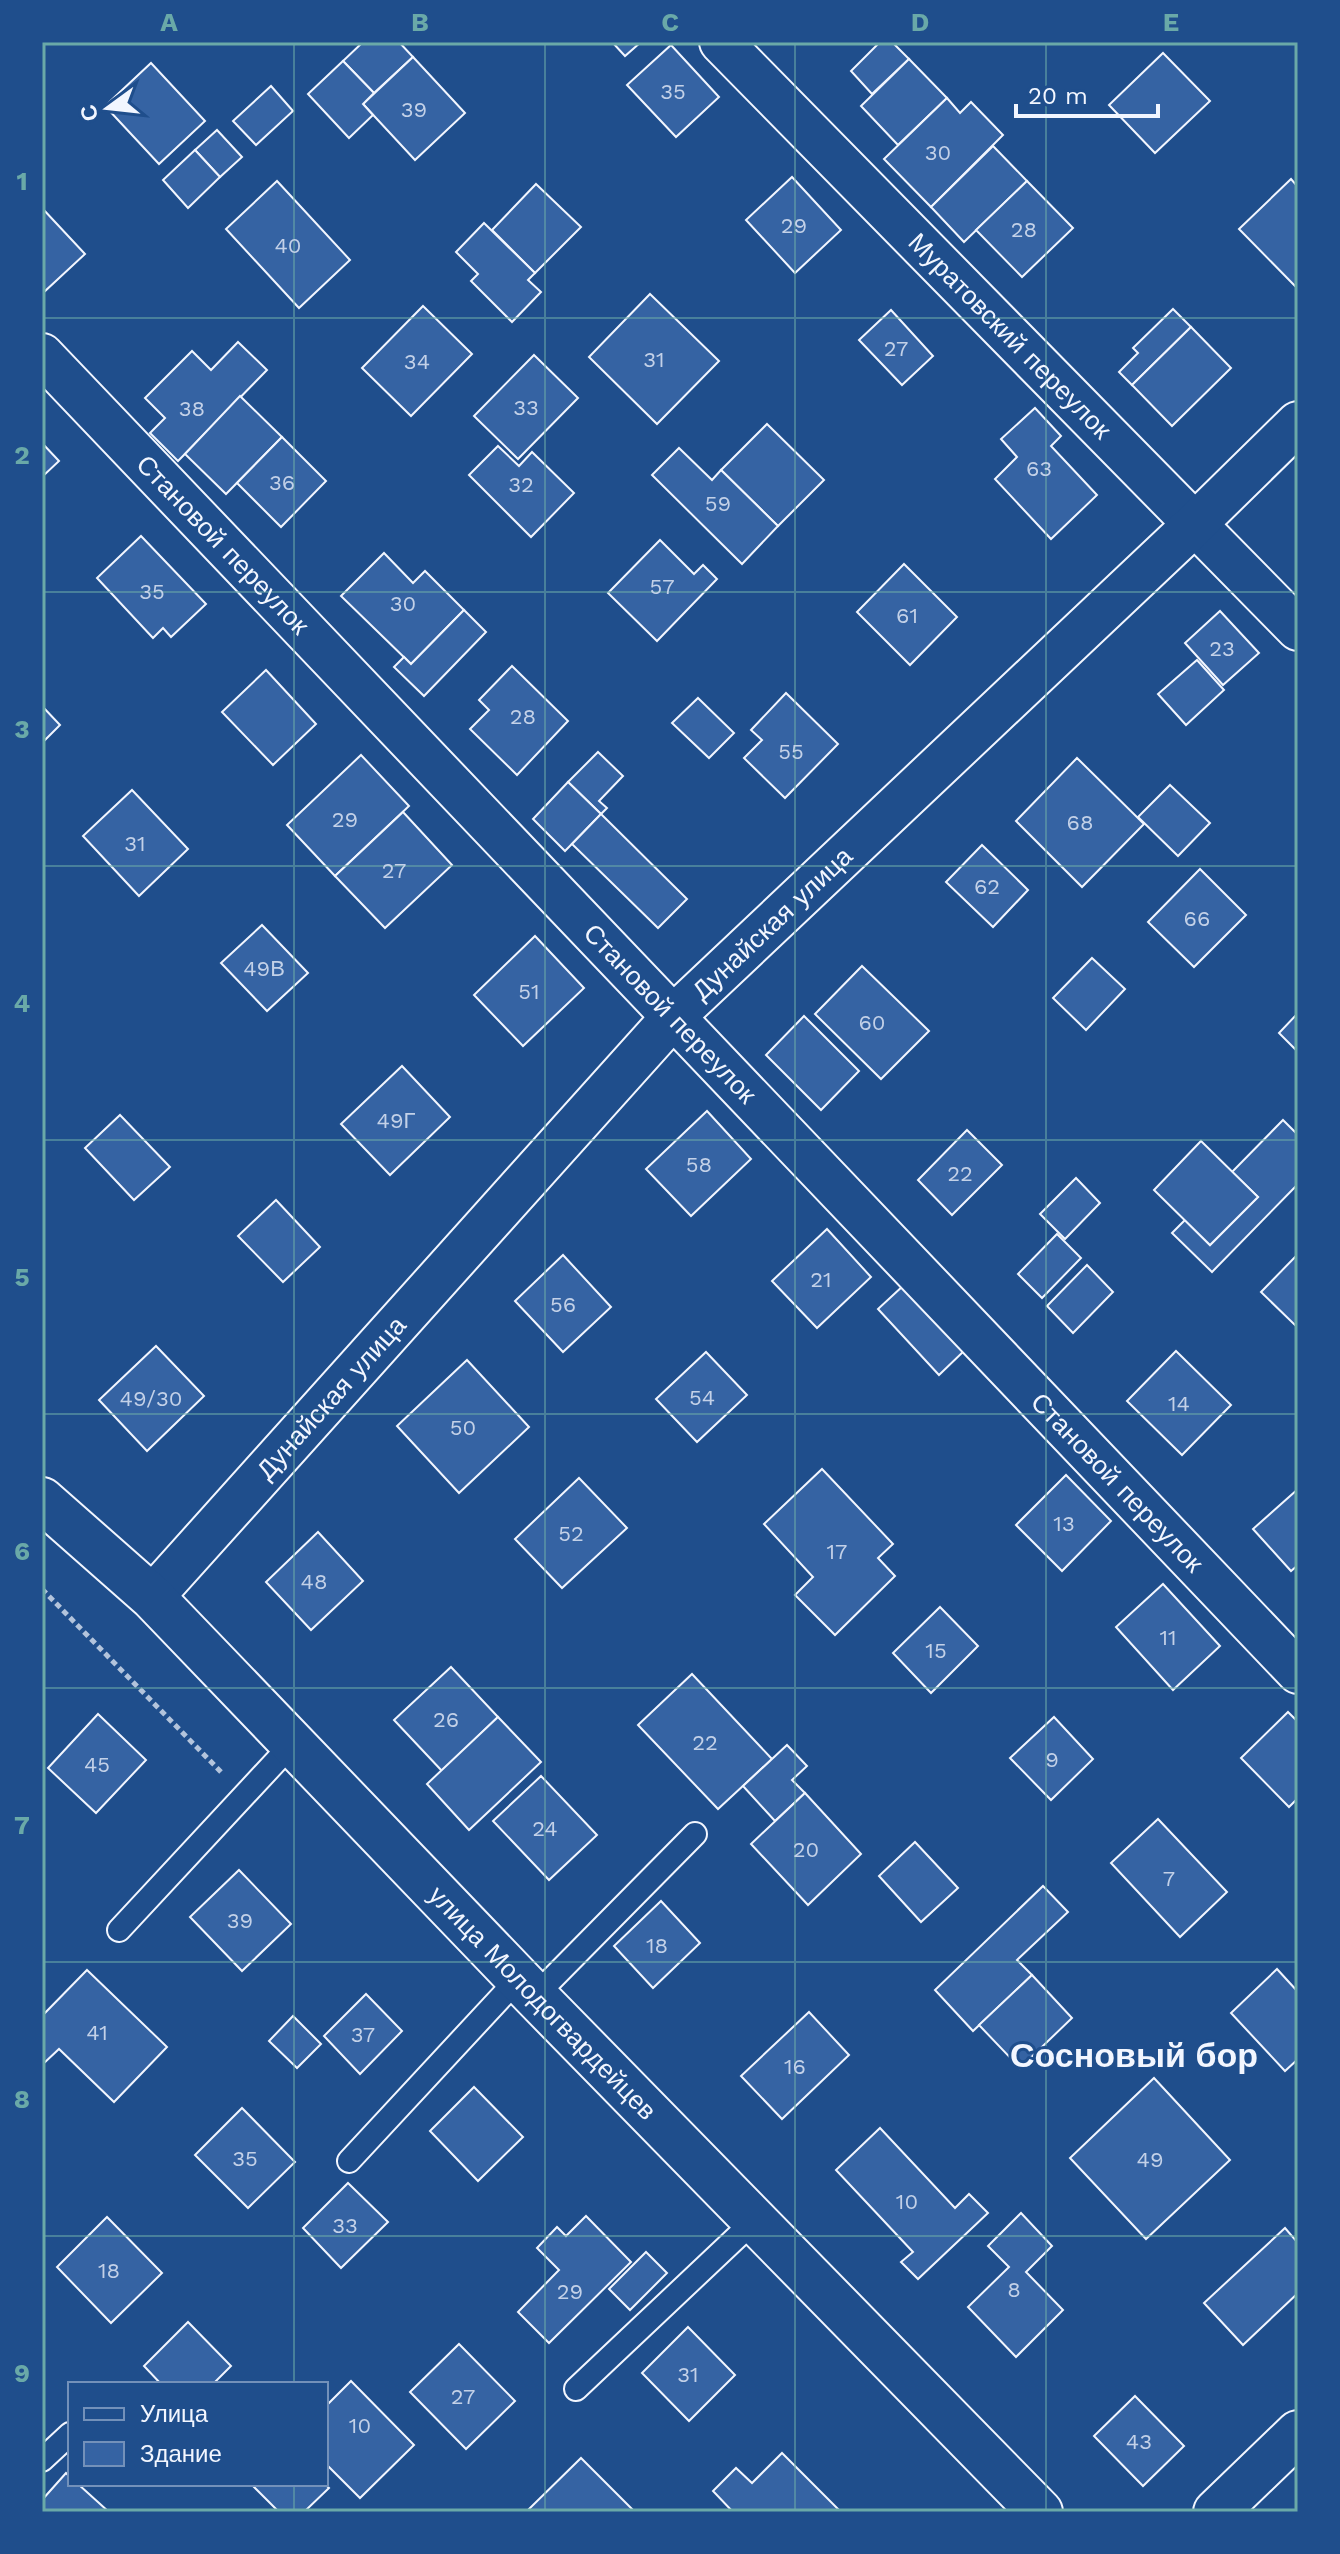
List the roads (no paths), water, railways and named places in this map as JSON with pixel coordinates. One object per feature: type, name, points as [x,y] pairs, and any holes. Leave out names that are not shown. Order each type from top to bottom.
[{"type":"street","name":"Муратовский переулок","points":[[721,42],[1298,629]]},
{"type":"street","name":"Становой переулок","points":[[42,355],[1298,1672]]},
{"type":"street","name":"Дунайская улица","points":[[152,1597],[674,1016],[1298,423]]},
{"type":"street","name":"улица Молодогвардейцев","points":[[42,1500],[152,1597],[526,1987],[1040,2512]]},
{"type":"street","points":[[1216,2512],[1298,2433]]},
{"type":"lane","points":[[119,1930],[292,1744]]},
{"type":"lane","points":[[349,2161],[526,1987],[695,1834]]},
{"type":"lane","points":[[576,2389],[755,2220]]},
{"type":"lane","points":[[42,2460],[68,2436]]},
{"type":"district","name":"Сосновый бор","points":[[1134,2055]]}]
